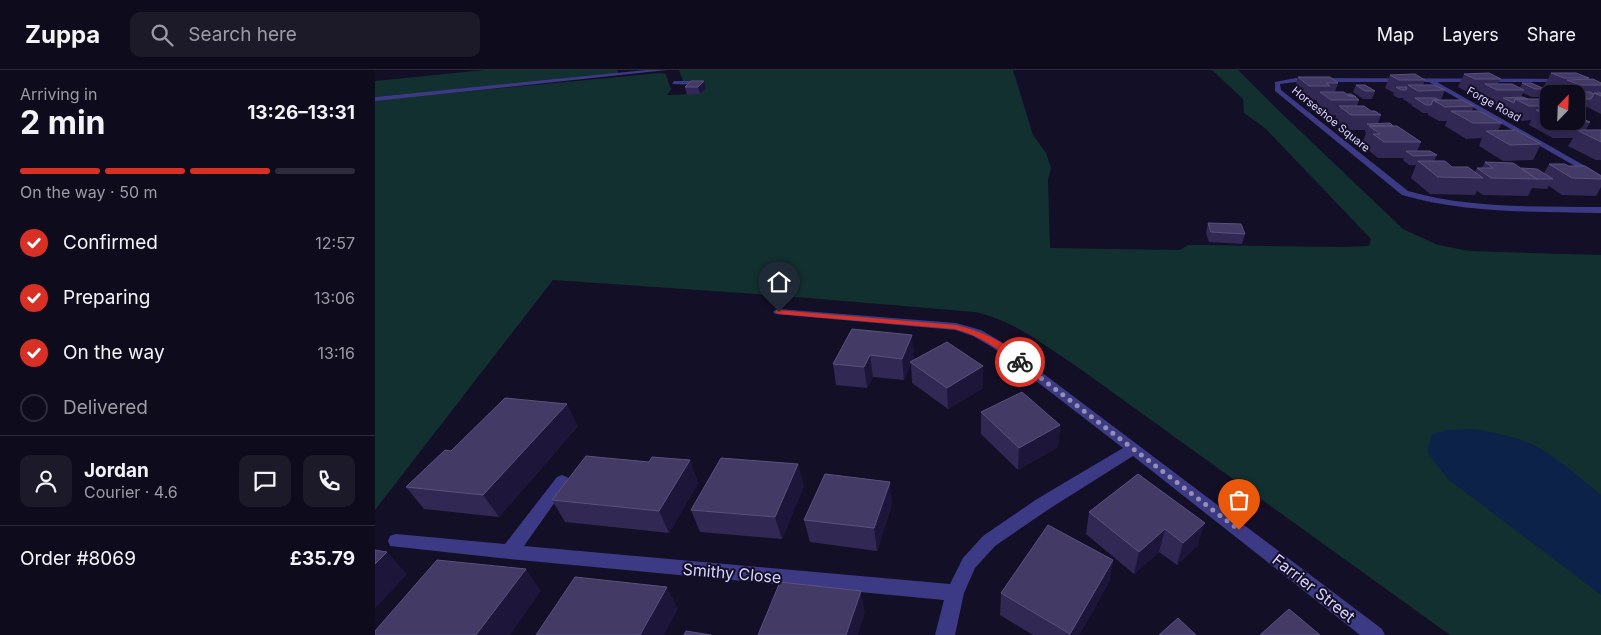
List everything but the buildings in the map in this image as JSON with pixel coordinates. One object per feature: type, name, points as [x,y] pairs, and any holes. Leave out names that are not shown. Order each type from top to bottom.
[{"type":"street","points":[[375,98],[664,70]]},
{"type":"street","name":"Horseshoe Square","points":[[1569,80],[1296,80],[1277,84],[1278,91],[1405,194],[1429,202],[1463,207],[1601,210]]},
{"type":"street","name":"Forge Road","points":[[1429,80],[1601,178]]},
{"type":"street","points":[[674,83],[701,83]]},
{"type":"street","name":"Farrier Street","points":[[779,312],[956,327],[977,333],[996,344],[1375,635]]},
{"type":"street","points":[[945,635],[955,593],[969,563],[989,541],[1043,504],[1134,449]]},
{"type":"street","points":[[509,552],[562,480]]},
{"type":"street","name":"Smithy Close","points":[[396,541],[955,593]]},
{"type":"green space","points":[[485,70],[618,70],[618,74],[375,97],[375,81]]},
{"type":"green space","points":[[679,70],[1013,70],[1033,135],[1046,153],[1051,168],[1048,180],[1050,248],[1180,250],[1188,245],[1369,246],[1371,239],[1265,128],[1244,113],[1243,99],[1212,70],[1238,70],[1403,229],[1438,245],[1470,251],[1601,255],[1601,635],[1450,635],[1076,366],[1015,327],[975,312],[772,295],[553,280],[375,510],[375,100],[660,73],[666,74],[671,90],[667,95],[700,94],[698,88],[705,81],[683,81]]},
{"type":"water","points":[[1473,429],[1508,436],[1538,447],[1566,466],[1601,495],[1601,595],[1448,479],[1427,452],[1432,435],[1446,430]]},
{"type":"way so far","points":[[1020,362],[1239,530]]},
{"type":"route","points":[[779,312],[956,327],[977,333],[996,344],[1020,362]]}]
